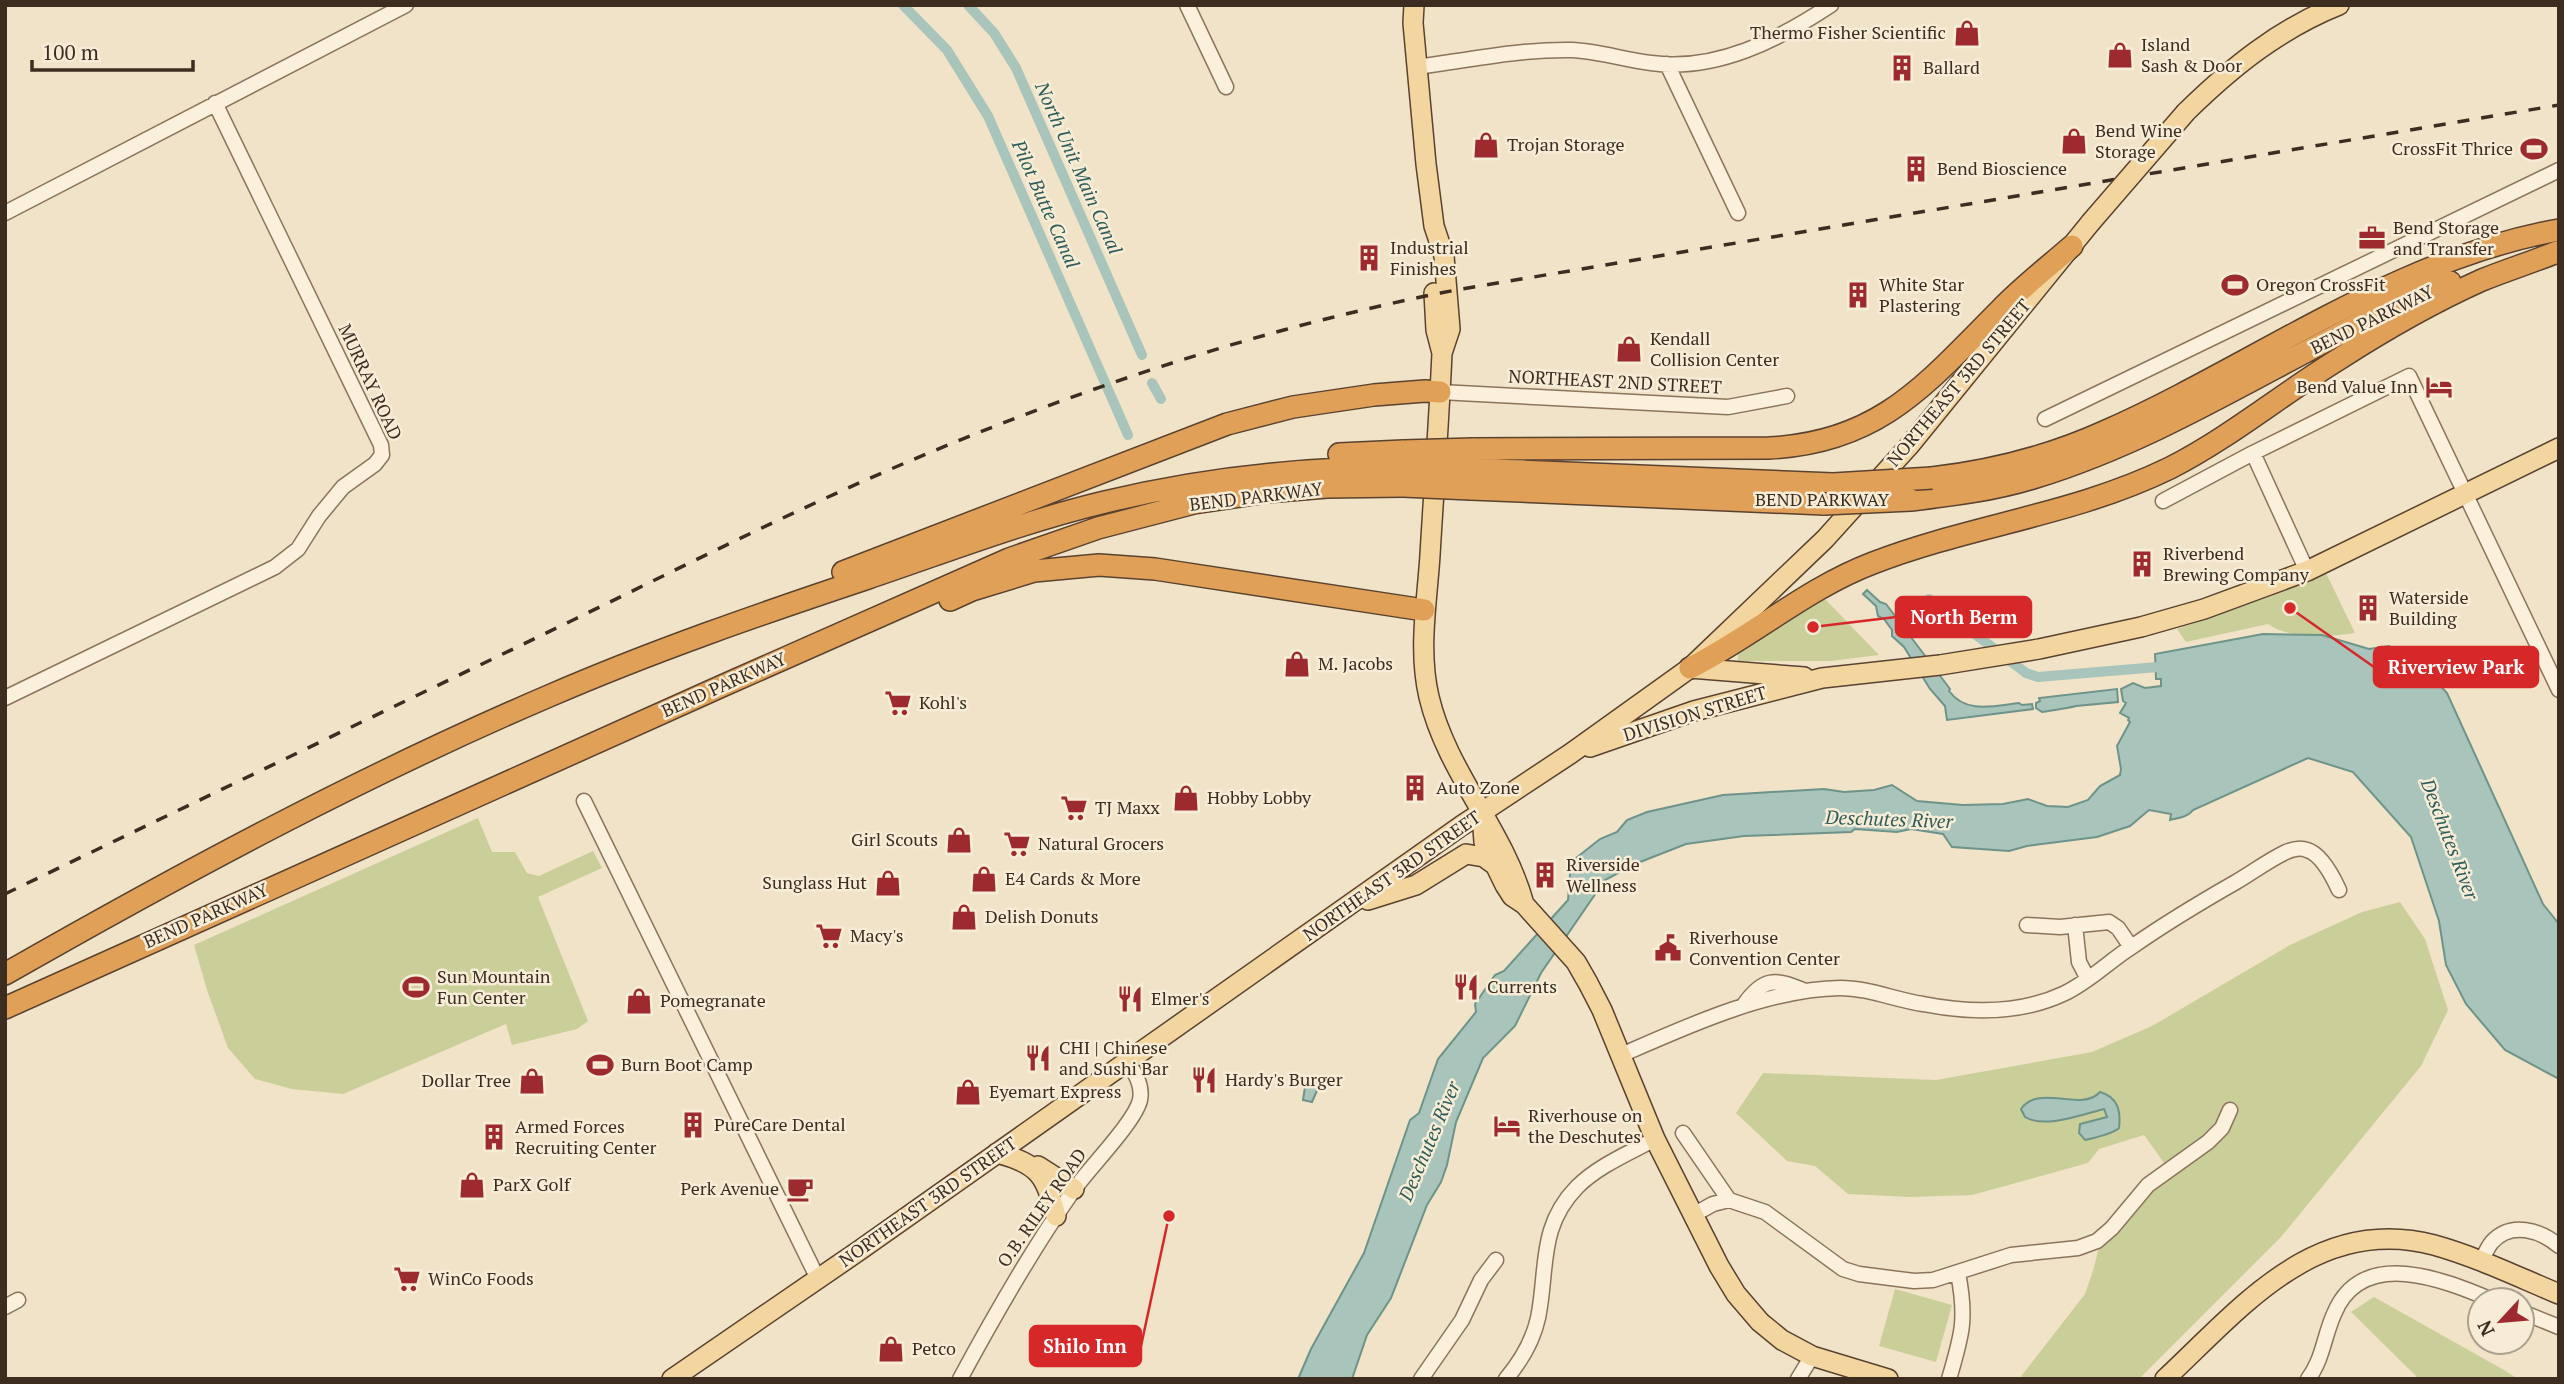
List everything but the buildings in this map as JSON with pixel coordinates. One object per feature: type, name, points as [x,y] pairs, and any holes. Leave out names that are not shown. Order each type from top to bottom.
[{"type":"highway","name":"BEND PARKWAY","points":[[1829,494],[2014,463],[2092,437],[2178,398],[2322,321],[2431,269],[2509,241],[2559,230]]},
{"type":"highway","points":[[1403,468],[1472,469],[1769,449],[1813,445],[1830,440],[1877,420],[1915,394],[2002,307],[2072,246]]},
{"type":"highway","points":[[1689,667],[1747,636],[1819,589],[1872,563],[1920,547],[2088,502],[2123,490],[2172,467],[2380,334],[2484,280],[2558,252]]},
{"type":"highway","name":"BEND PARKWAY","points":[[5,974],[233,847],[436,747],[550,695],[780,607],[1101,503],[1185,484],[1261,473],[1326,468],[1472,469],[1911,500],[1949,496],[2011,484],[2102,453],[2182,416],[2375,316],[2436,288],[2509,262],[2558,252]]},
{"type":"highway","points":[[657,652],[760,604],[1227,424],[1293,407],[1374,395],[1440,392]]},
{"type":"highway","name":"BEND PARKWAY","points":[[5,1008],[722,685],[1009,559],[1098,528],[1194,503],[1267,492],[1327,487],[1403,468]]},
{"type":"highway","points":[[722,685],[844,645],[972,590],[1034,571],[1075,565],[1155,569],[1424,610]]},
{"type":"highway","points":[[5,959],[52,936],[110,914]]},
{"type":"main road","points":[[1414,5],[1413,23],[1434,226],[1431,260],[1436,330],[1442,353],[1430,559],[1424,610],[1424,657],[1429,698],[1446,745],[1482,814],[1497,835],[1517,877],[1524,904]]},
{"type":"main road","name":"NORTHEAST 3RD STREET","points":[[672,1379],[1570,754],[1689,667],[1825,539],[1909,446],[2091,222],[2186,112],[2242,60],[2271,40],[2339,5]]},
{"type":"main road","name":"DIVISION STREET","points":[[1570,754],[1694,711],[1822,678],[2018,653],[2152,624],[2229,601],[2307,571],[2559,448]]},
{"type":"main road","name":"DIVISION STREET","points":[[1689,667],[1822,678]]},
{"type":"main road","points":[[1482,814],[1484,842],[1512,896],[1524,904],[1576,962],[1602,1010],[1655,1139],[1692,1215],[1737,1294],[1760,1322],[1782,1340],[1812,1356],[1888,1379]]},
{"type":"main road","points":[[1349,906],[1416,885],[1466,854],[1484,857],[1496,865]]},
{"type":"main road","points":[[998,1153],[1032,1162],[1074,1189]]},
{"type":"main road","points":[[1021,1159],[1043,1177],[1056,1216]]},
{"type":"main road","points":[[2165,1379],[2281,1273],[2317,1253],[2356,1242],[2404,1240],[2432,1245],[2559,1294]]},
{"type":"street","points":[[5,213],[406,5]]},
{"type":"street","points":[[1187,5],[1226,87]]},
{"type":"street","points":[[1417,67],[1541,51],[1575,50],[1653,64],[1694,64],[1751,48],[1782,34],[1830,5]]},
{"type":"street","points":[[1667,64],[1738,213]]},
{"type":"street","name":"MURRAY ROAD","points":[[5,698],[275,567],[298,549],[343,487],[375,464],[382,455],[381,445],[215,103]]},
{"type":"street","points":[[2045,419],[2559,170]]},
{"type":"street","points":[[2163,501],[2409,376],[2559,690]]},
{"type":"street","name":"NORTHEAST 2ND STREET","points":[[1440,392],[1728,407],[1787,396]]},
{"type":"street","points":[[2253,453],[2307,571]]},
{"type":"street","points":[[584,801],[818,1279]]},
{"type":"street","points":[[1619,1056],[1743,1006],[1805,991],[1854,989],[1883,993],[1921,1004],[1978,1010],[2022,1006],[2051,998],[2088,979],[2131,947],[2240,879],[2297,848],[2315,854],[2333,877],[2339,890]]},
{"type":"street","points":[[2027,925],[2043,927],[2109,922],[2118,928],[2131,947]]},
{"type":"street","points":[[2075,925],[2079,962],[2088,979]]},
{"type":"street","name":"O.B. RILEY ROAD","points":[[960,1379],[997,1308],[1056,1216],[1140,1102],[1141,1089],[1128,1061]]},
{"type":"street","points":[[1692,1215],[1713,1204],[1729,1200],[1765,1212],[1829,1260],[1859,1274],[1914,1282],[1933,1280],[2011,1255],[2078,1248],[2097,1241],[2112,1228],[2148,1185],[2208,1142],[2222,1128],[2230,1110]]},
{"type":"street","points":[[1683,1133],[1729,1200]]},
{"type":"street","points":[[1506,1379],[1518,1364],[1533,1334],[1538,1317],[1544,1255],[1552,1226],[1565,1203],[1577,1187],[1597,1172],[1655,1139]]},
{"type":"street","points":[[2481,1262],[2491,1243],[2513,1230],[2541,1234],[2559,1246]]},
{"type":"street","points":[[1422,1379],[1462,1320],[1481,1280],[1496,1260]]},
{"type":"street","points":[[1950,1379],[1964,1314],[1958,1273]]},
{"type":"street","points":[[2310,1378],[2320,1358],[2338,1305],[2347,1292],[2371,1278],[2392,1273],[2423,1276],[2444,1280],[2466,1289]]},
{"type":"street","points":[[2536,1318],[2559,1328]]},
{"type":"street","points":[[1798,1379],[1812,1356]]},
{"type":"green space","points":[[2326,573],[2355,633],[2322,636],[2298,634],[2276,629],[2268,624],[2186,642],[2177,629],[2269,597]]},
{"type":"green space","points":[[1826,600],[1879,655],[1831,661],[1738,661],[1738,653],[1812,601]]},
{"type":"green space","name":"Sun Mountain Fun Center","points":[[478,818],[492,852],[515,852],[527,873],[539,876],[593,851],[602,868],[538,897],[588,1021],[577,1029],[512,1045],[506,1024],[343,1094],[292,1089],[255,1079],[228,1048],[194,945]]},
{"type":"green space","points":[[2400,902],[2425,939],[2448,1010],[2421,1066],[2281,1237],[2139,1379],[2019,1379],[2085,1294],[2104,1227],[2135,1189],[2164,1163],[2144,1135],[2099,1149],[2088,1163],[1972,1195],[1910,1197],[1848,1194],[1815,1166],[1787,1161],[1736,1113],[1763,1073],[1936,1080],[2092,1052],[2152,1026],[2290,945],[2362,912]]},
{"type":"green space","points":[[1895,1289],[1952,1305],[1936,1362],[1879,1346]]},
{"type":"green space","points":[[2374,1297],[2466,1349],[2466,1356],[2479,1356],[2518,1379],[2419,1379],[2351,1312]]},
{"type":"water","points":[[1867,590],[1886,604],[1956,698],[1972,706],[1990,707],[2019,703],[2032,704],[2033,709],[1947,720],[1945,706],[1930,689],[1904,647],[1892,636],[1892,630],[1884,619],[1878,616],[1876,606],[1863,594]]},
{"type":"water","name":"Deschutes River","points":[[2263,634],[2322,635],[2369,649],[2389,646],[2417,667],[2425,669],[2447,693],[2543,904],[2559,924],[2559,1079],[2505,1050],[2466,1004],[2446,965],[2439,921],[2411,837],[2353,772],[2308,758],[2183,817],[2170,820],[2171,814],[2149,810],[2130,826],[2097,837],[2027,846],[2009,851],[1952,847],[1943,834],[1911,829],[1897,832],[1855,829],[1851,832],[1744,836],[1686,844],[1635,864],[1605,880],[1541,973],[1515,1026],[1483,1058],[1456,1122],[1441,1182],[1427,1205],[1391,1298],[1367,1335],[1352,1379],[1298,1379],[1311,1349],[1364,1253],[1410,1120],[1419,1113],[1438,1059],[1476,1012],[1475,1004],[1495,975],[1504,971],[1568,900],[1571,862],[1600,839],[1617,832],[1627,820],[1647,812],[1723,795],[1824,789],[1844,792],[1874,790],[1892,785],[1917,801],[1963,805],[2003,804],[2028,799],[2047,806],[2068,807],[2088,800],[2100,786],[2120,775],[2117,746],[2130,722],[2129,718],[2120,713],[2126,703],[2123,701],[2121,689],[2133,683],[2145,688],[2161,686],[2161,679],[2156,679],[2155,654]]},
{"type":"water","points":[[2117,689],[2118,702],[2042,712],[2036,708],[2039,698]]},
{"type":"water","points":[[1301,1077],[1315,1078],[1319,1086],[1312,1102],[1303,1100],[1305,1087],[1299,1083]]},
{"type":"water","points":[[2100,1092],[2111,1097],[2117,1106],[2119,1128],[2085,1140],[2079,1133],[2080,1124],[2107,1117],[2104,1109],[2043,1122],[2025,1117],[2021,1109],[2038,1098],[2082,1100],[2092,1098]]},
{"type":"waterway","name":"Pilot Butte Canal","points":[[903,5],[947,50],[988,116],[1128,435]]},
{"type":"waterway","name":"North Unit Main Canal","points":[[968,5],[994,33],[1016,68],[1142,355]]},
{"type":"waterway","name":"North Unit Main Canal","points":[[1152,383],[1161,399]]},
{"type":"waterway","name":"North Unit Main Canal","points":[[1929,599],[2026,673],[2038,677],[2170,666]]},
{"type":"railway","points":[[5,894],[815,503],[965,438],[1172,363],[1313,322],[1456,290],[2559,105]]},
{"type":"place","name":"Thermo Fisher Scientific","points":[[1967,33]]},
{"type":"place","name":"Island Sash & Door","points":[[2120,55]]},
{"type":"place","name":"Ballard","points":[[1902,68]]},
{"type":"place","name":"Bend Wine Storage","points":[[2074,141]]},
{"type":"place","name":"Trojan Storage","points":[[1486,145]]},
{"type":"place","name":"CrossFit Thrice","points":[[2534,149]]},
{"type":"place","name":"Bend Bioscience","points":[[1916,169]]},
{"type":"place","name":"Bend Storage and Transfer","points":[[2372,238]]},
{"type":"place","name":"Industrial Finishes","points":[[1369,258]]},
{"type":"place","name":"Oregon CrossFit","points":[[2235,285]]},
{"type":"place","name":"White Star Plastering","points":[[1858,295]]},
{"type":"place","name":"Kendall Collision Center","points":[[1629,349]]},
{"type":"place","name":"Bend Value Inn","points":[[2439,387]]},
{"type":"place","name":"Riverbend Brewing Company","points":[[2142,564]]},
{"type":"place","name":"Riverview Park","points":[[2290,608]]},
{"type":"place","name":"Waterside Building","points":[[2368,608]]},
{"type":"place","name":"North Berm","points":[[1813,627]]},
{"type":"place","name":"M. Jacobs","points":[[1297,664]]},
{"type":"place","name":"Kohl's","points":[[898,703]]},
{"type":"place","name":"Auto Zone","points":[[1415,788]]},
{"type":"place","name":"Hobby Lobby","points":[[1186,798]]},
{"type":"place","name":"TJ Maxx","points":[[1074,808]]},
{"type":"place","name":"Girl Scouts","points":[[959,840]]},
{"type":"place","name":"Natural Grocers","points":[[1017,844]]},
{"type":"place","name":"Riverside Wellness","points":[[1545,875]]},
{"type":"place","name":"E4 Cards & More","points":[[984,879]]},
{"type":"place","name":"Sunglass Hut","points":[[888,883]]},
{"type":"place","name":"Delish Donuts","points":[[964,917]]},
{"type":"place","name":"Macy's","points":[[829,936]]},
{"type":"place","name":"Riverhouse Convention Center","points":[[1668,948]]},
{"type":"place","name":"Sun Mountain Fun Center","points":[[416,987]]},
{"type":"place","name":"Currents","points":[[1466,987]]},
{"type":"place","name":"Elmer's","points":[[1130,999]]},
{"type":"place","name":"Pomegranate","points":[[639,1001]]},
{"type":"place","name":"CHI | Chinese and Sushi Bar","points":[[1038,1058]]},
{"type":"place","name":"Burn Boot Camp","points":[[600,1065]]},
{"type":"place","name":"Hardy's Burger","points":[[1204,1080]]},
{"type":"place","name":"Dollar Tree","points":[[532,1081]]},
{"type":"place","name":"Eyemart Express","points":[[968,1092]]},
{"type":"place","name":"PureCare Dental","points":[[693,1125]]},
{"type":"place","name":"Riverhouse on the Deschutes","points":[[1507,1126]]},
{"type":"place","name":"Armed Forces Recruiting Center","points":[[494,1137]]},
{"type":"place","name":"ParX Golf","points":[[472,1185]]},
{"type":"place","name":"Perk Avenue","points":[[800,1189]]},
{"type":"place","name":"Shilo Inn","points":[[1169,1216]]},
{"type":"place","name":"WinCo Foods","points":[[407,1279]]},
{"type":"place","name":"Petco","points":[[891,1349]]}]
